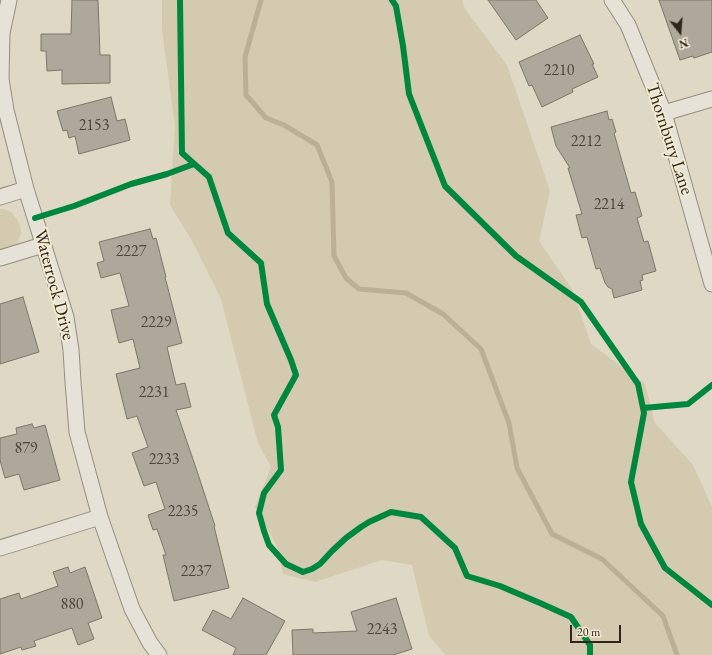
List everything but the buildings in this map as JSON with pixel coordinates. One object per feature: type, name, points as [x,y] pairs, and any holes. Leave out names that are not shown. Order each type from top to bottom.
[{"type":"street","name":"Waterrock Drive","points":[[9,0],[2,34],[1,79],[6,110],[26,189],[66,317],[71,350],[72,382],[77,432],[100,517],[132,609],[150,643],[159,655]]},
{"type":"street","name":"Thornbury Lane","points":[[612,0],[628,25],[664,113],[712,284]]},
{"type":"street","points":[[664,113],[712,99]]},
{"type":"street","points":[[0,198],[26,189]]},
{"type":"street","points":[[0,258],[43,244]]},
{"type":"street","points":[[0,548],[100,517]]},
{"type":"shaded area","points":[[162,0],[462,0],[465,9],[507,65],[550,191],[539,241],[572,289],[591,344],[645,384],[655,423],[693,465],[712,507],[712,655],[446,655],[429,636],[412,565],[382,560],[315,582],[283,574],[277,546],[255,507],[271,467],[258,443],[221,299],[191,239],[170,205],[175,126],[162,30]]},
{"type":"shaded area","points":[[0,209],[11,212],[20,225],[21,233],[15,246],[0,252]]},
{"type":"waterway","points":[[261,0],[245,57],[246,95],[266,118],[284,125],[317,145],[332,182],[334,256],[346,278],[359,289],[406,293],[443,314],[481,349],[509,423],[517,468],[552,534],[602,559],[663,616],[677,655]]},
{"type":"cycle path","points":[[180,0],[182,153],[209,177],[228,233],[261,263],[267,304],[296,375],[274,415],[278,427],[281,470],[264,493],[259,513],[269,545],[286,564],[303,572],[320,564],[346,538],[369,522],[391,512],[421,517],[455,548],[467,576],[500,586],[571,617],[590,645],[590,655]]},
{"type":"cycle path","points":[[392,0],[396,6],[409,94],[445,186],[516,256],[581,302],[638,384],[644,413],[631,482],[641,524],[665,568],[712,605]]},
{"type":"cycle path","points":[[35,218],[74,206],[131,184],[167,174],[194,164]]},
{"type":"cycle path","points":[[643,408],[688,404],[712,385]]}]
